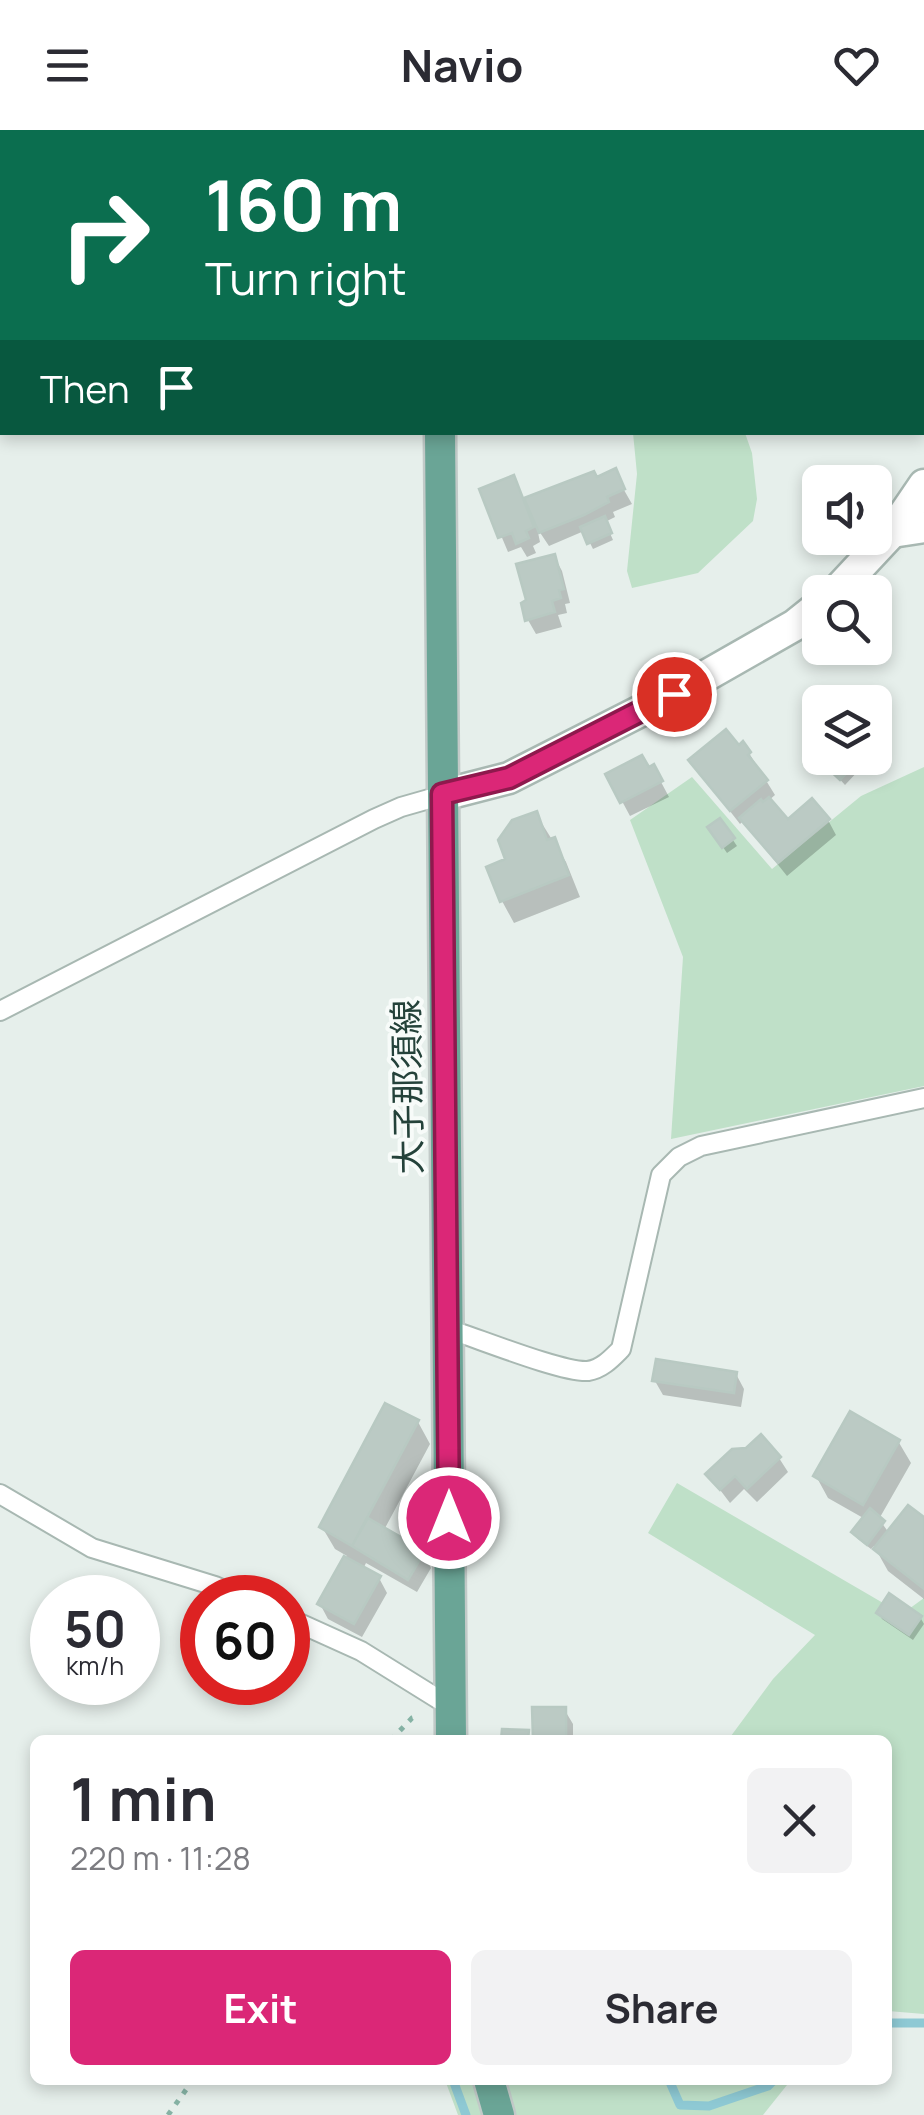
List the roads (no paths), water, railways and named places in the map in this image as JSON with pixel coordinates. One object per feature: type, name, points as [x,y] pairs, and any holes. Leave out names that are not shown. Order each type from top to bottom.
[{"type":"main road","name":"大子那須線","points":[[440,435],[451,1735]]},
{"type":"main road","points":[[490,2085],[499,2115]]},
{"type":"street","points":[[892,532],[924,484]]},
{"type":"street","points":[[892,532],[924,528]]},
{"type":"street","points":[[852,575],[871,555]]},
{"type":"street","points":[[442,794],[509,778],[674,694],[802,619]]},
{"type":"lane","points":[[0,1011],[374,819],[442,794]]},
{"type":"lane","points":[[448,1329],[561,1366],[589,1371],[609,1362],[621,1349],[661,1175],[679,1157],[701,1146],[924,1098]]},
{"type":"lane","points":[[0,1494],[92,1548],[180,1575]]},
{"type":"lane","points":[[310,1628],[362,1652],[451,1706]]},
{"type":"waterway","points":[[892,2023],[924,2023]]},
{"type":"waterway","points":[[455,2085],[466,2115]]},
{"type":"waterway","points":[[671,2085],[680,2105],[709,2106],[769,2085]]}]
